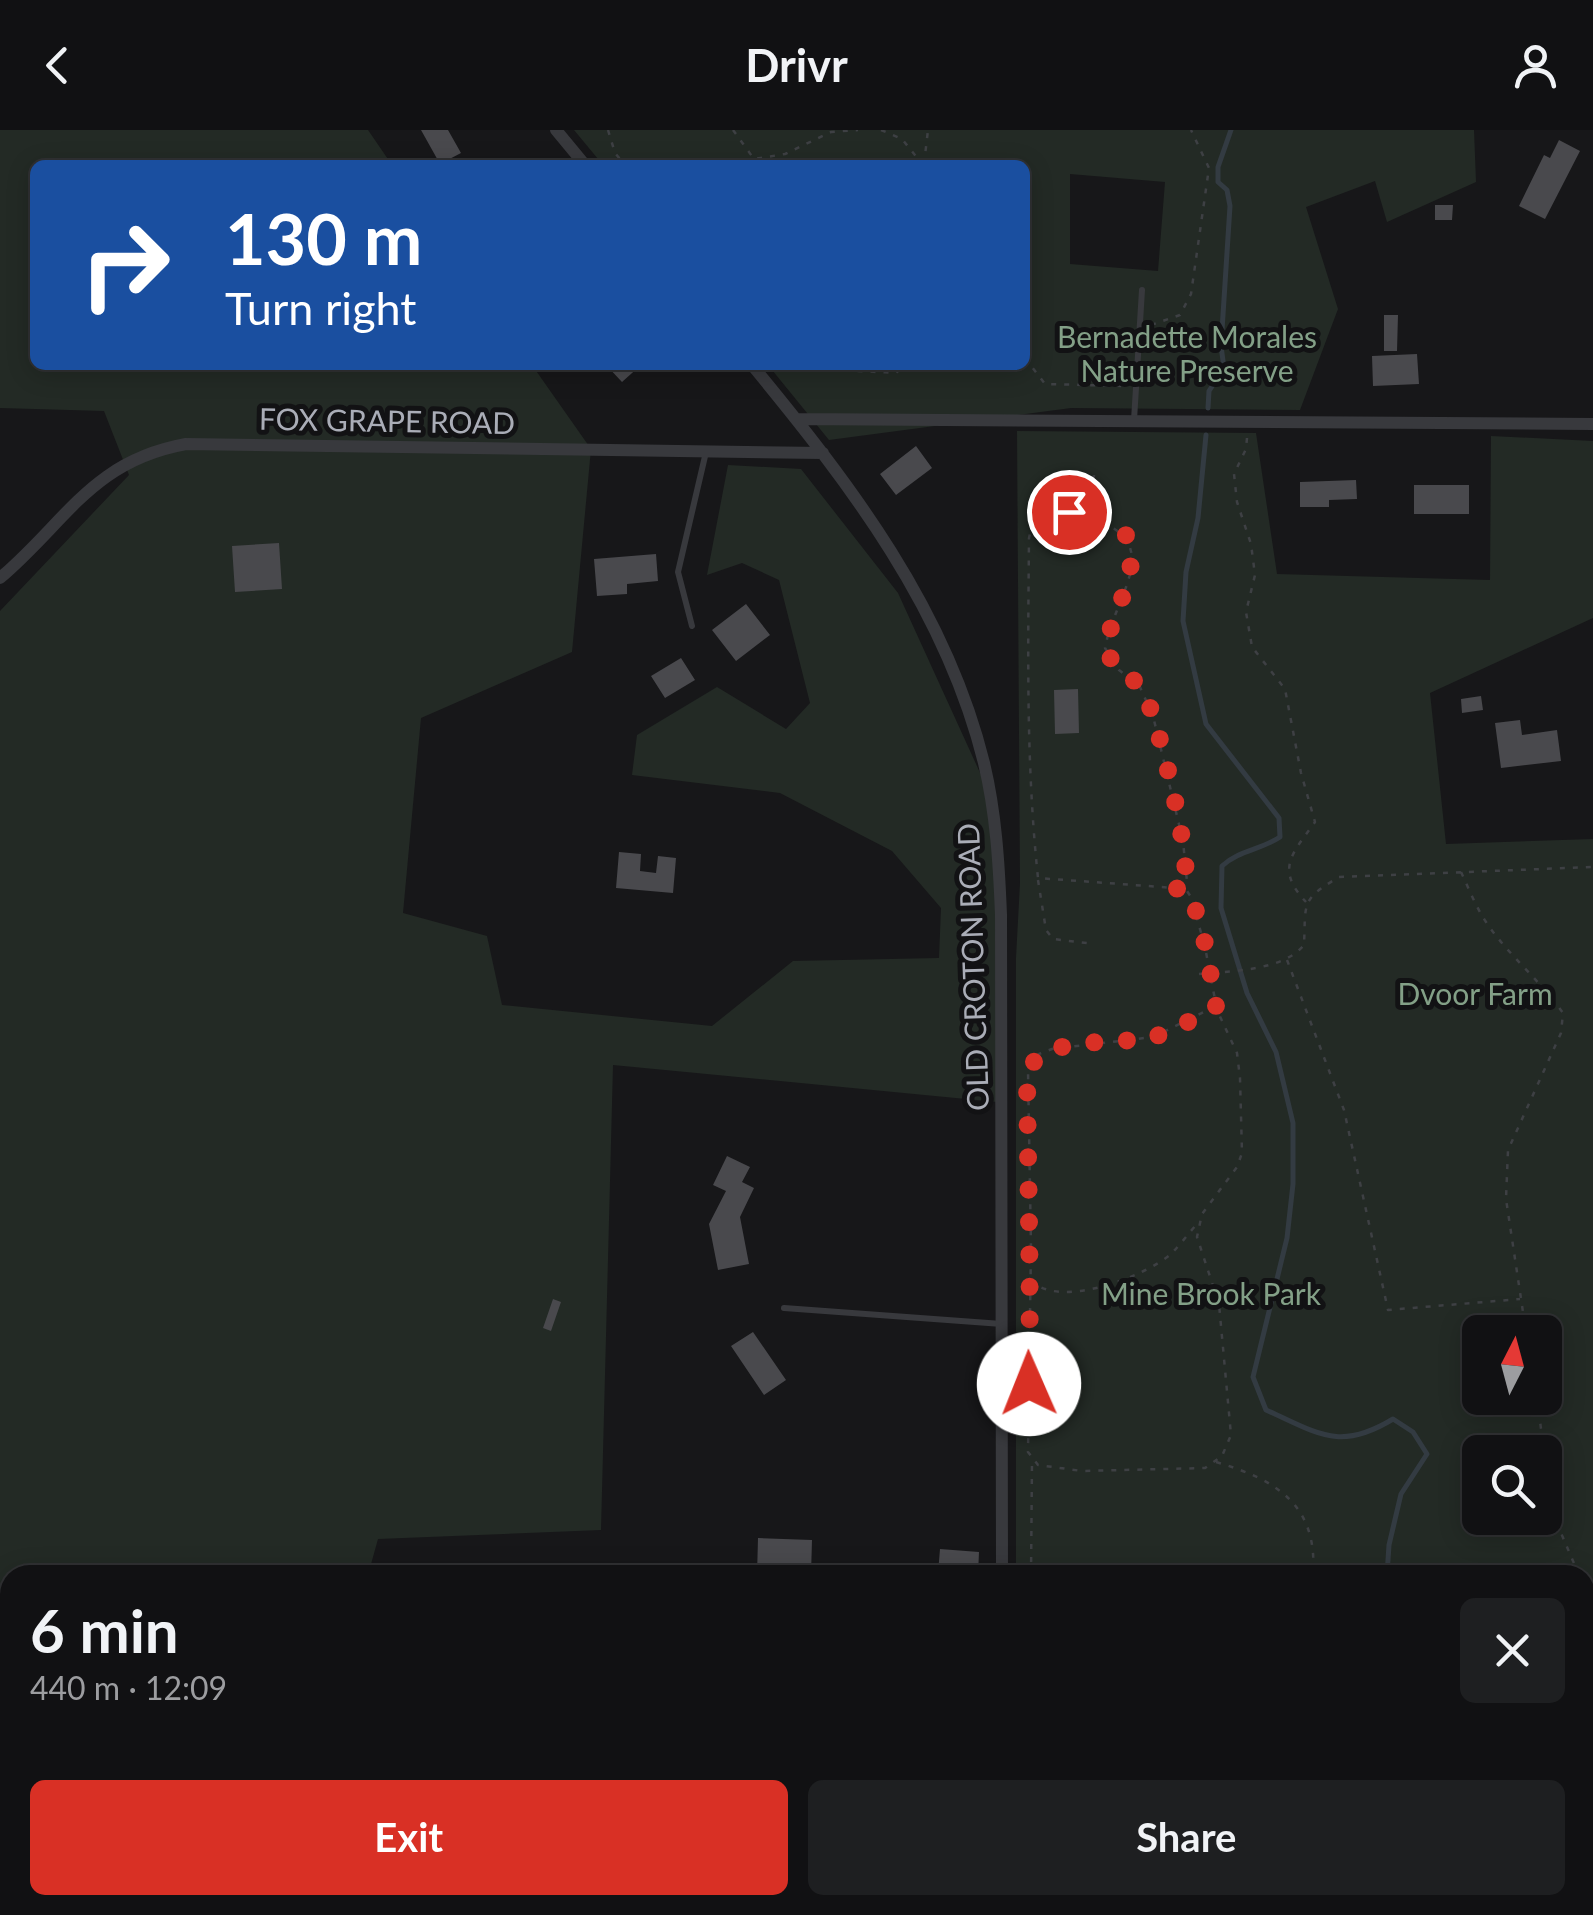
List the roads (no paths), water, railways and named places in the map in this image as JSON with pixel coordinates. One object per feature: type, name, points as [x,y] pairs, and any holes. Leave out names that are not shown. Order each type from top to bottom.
[{"type":"street","points":[[556,130],[581,160]]},
{"type":"street","name":"OLD CROTON ROAD","points":[[756,370],[882,536],[934,624],[984,764],[999,864],[1001,915],[1002,1565]]},
{"type":"street","points":[[796,418],[1593,424]]},
{"type":"street","name":"FOX GRAPE ROAD","points":[[0,578],[118,466],[139,455],[186,444],[822,453]]},
{"type":"lane","points":[[1134,421],[1142,290]]},
{"type":"lane","points":[[692,626],[678,572],[706,451]]},
{"type":"lane","points":[[784,1308],[1003,1324]]},
{"type":"waterway","points":[[1208,408],[1209,391],[1224,368],[1221,346],[1230,206],[1227,190],[1218,182],[1218,167],[1231,130]]},
{"type":"waterway","points":[[1206,435],[1198,518],[1186,572],[1183,621],[1206,724],[1279,818],[1280,837],[1222,866],[1221,908],[1247,993],[1276,1052],[1293,1123],[1293,1184],[1287,1238],[1253,1377],[1266,1410],[1315,1432],[1343,1437],[1358,1435],[1393,1419],[1413,1432],[1427,1454],[1401,1494],[1388,1565]]},
{"type":"park label","name":"Bernadette Morales Nature Preserve","points":[[1187,353]]},
{"type":"park label","name":"Dvoor Farm","points":[[1475,993]]},
{"type":"park label","name":"Mine Brook Park","points":[[1211,1293]]}]
